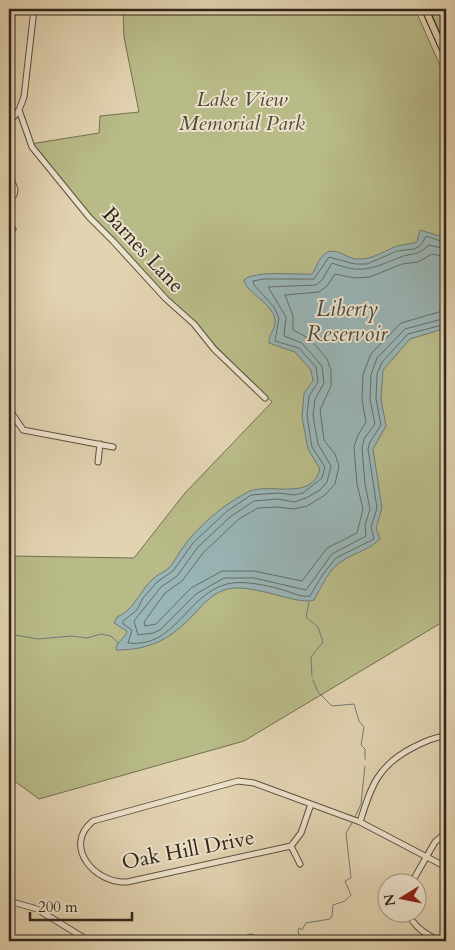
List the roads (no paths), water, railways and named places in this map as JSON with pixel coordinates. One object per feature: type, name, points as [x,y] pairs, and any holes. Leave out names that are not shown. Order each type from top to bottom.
[{"type":"main road","points":[[425,9],[446,56]]},
{"type":"street","points":[[9,122],[19,110],[26,88],[34,9]]},
{"type":"street","name":"Barnes Lane","points":[[19,110],[32,147],[88,217],[114,241],[166,299],[194,324],[214,348],[264,398]]},
{"type":"street","points":[[9,174],[15,191],[9,198]]},
{"type":"street","points":[[9,224],[13,229]]},
{"type":"street","points":[[9,409],[23,430],[113,447]]},
{"type":"street","points":[[98,462],[100,444]]},
{"type":"street","points":[[360,822],[376,777],[385,766],[402,753],[425,742],[446,736]]},
{"type":"street","name":"Oak Hill Drive","points":[[291,846],[118,882],[94,870],[83,859],[79,847],[82,834],[93,821],[232,781],[254,782],[360,822],[446,867]]},
{"type":"street","points":[[300,864],[291,846],[301,833],[311,804]]},
{"type":"street","points":[[417,872],[435,842],[446,833]]},
{"type":"street","points":[[9,901],[38,910],[89,941]]},
{"type":"street","points":[[414,922],[421,930],[439,941]]},
{"type":"street","points":[[237,941],[251,937]]},
{"type":"water","name":"Liberty Reservoir","points":[[420,230],[446,238],[446,328],[410,339],[383,370],[381,399],[386,426],[373,449],[382,508],[376,528],[380,539],[371,546],[337,564],[314,600],[298,600],[250,589],[228,589],[210,598],[177,630],[160,641],[140,648],[116,650],[116,647],[127,631],[114,623],[117,617],[133,605],[155,577],[169,568],[188,541],[210,518],[228,504],[250,491],[259,489],[291,489],[309,485],[316,479],[320,469],[308,449],[302,417],[304,393],[313,381],[311,370],[295,352],[269,343],[275,323],[273,314],[265,303],[249,289],[244,280],[249,277],[266,274],[312,274],[320,259],[328,252],[335,251],[354,259],[367,258],[397,246],[417,242]]},
{"type":"waterway","points":[[309,602],[306,617],[318,627],[323,642],[311,657],[312,676]]},
{"type":"waterway","points":[[9,634],[38,639],[72,636],[87,638],[101,634],[111,636],[118,643]]},
{"type":"waterway","points":[[313,680],[318,692],[332,706],[354,704],[359,721],[364,727],[361,745],[365,749],[365,759]]},
{"type":"waterway","points":[[355,817],[361,804],[365,766]]},
{"type":"waterway","points":[[300,941],[302,936],[298,933],[299,928],[302,930],[306,923],[330,919],[333,905],[345,901],[351,895],[345,881],[351,878],[346,833],[352,823]]},
{"type":"park label","name":"Lake View Memorial Park","points":[[242,111]]}]
